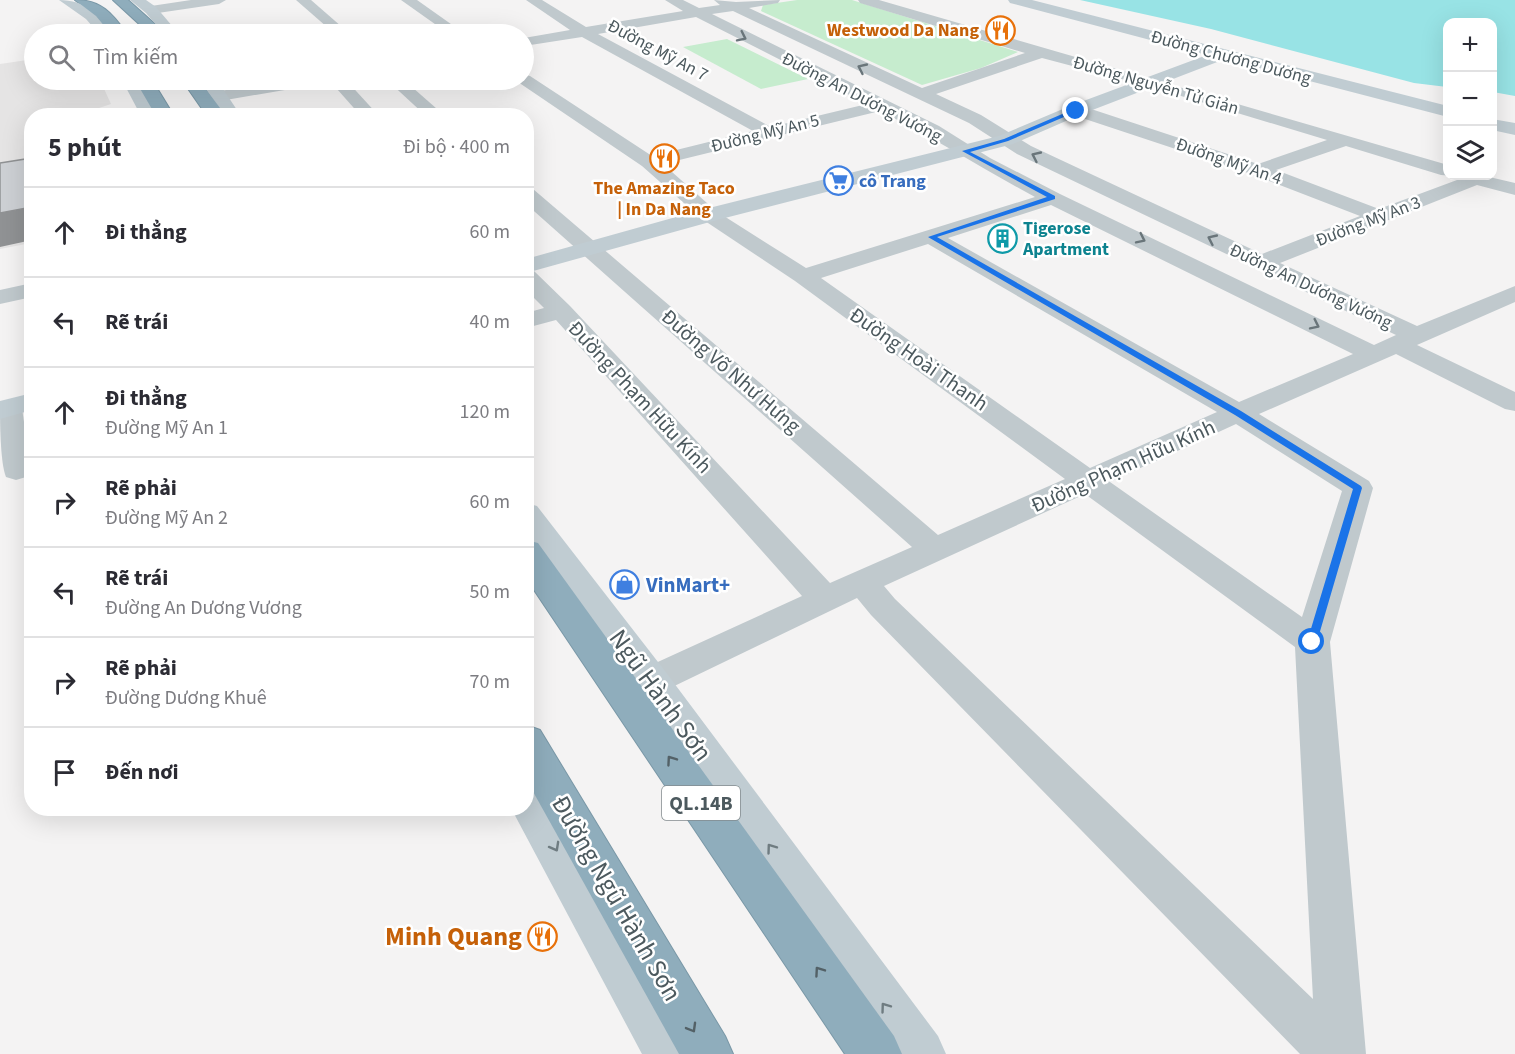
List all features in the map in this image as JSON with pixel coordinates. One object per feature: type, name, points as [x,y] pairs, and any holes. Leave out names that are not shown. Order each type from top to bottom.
[{"type":"highway","points":[[82,0],[101,13],[110,24]]},
{"type":"highway","points":[[120,0],[147,24]]},
{"type":"highway","points":[[148,90],[154,108]]},
{"type":"highway","points":[[203,90],[212,97],[215,108]]},
{"type":"highway","name":"Ngũ Hành Sơn","points":[[534,562],[876,1054]]},
{"type":"highway","name":"Đường Ngũ Hành Sơn","points":[[534,755],[707,1054]]},
{"type":"main road","points":[[66,0],[91,16],[98,24]]},
{"type":"main road","points":[[137,0],[151,10],[163,24]]},
{"type":"main road","name":"Đường Chương Dương","points":[[1015,0],[1443,111]]},
{"type":"main road","points":[[534,264],[709,215],[1006,140],[1221,55]]},
{"type":"main road","points":[[139,90],[153,108]]},
{"type":"main road","points":[[211,90],[212,97],[224,108]]},
{"type":"main road","points":[[1497,125],[1515,129]]},
{"type":"main road","name":"Ngũ Hành Sơn","points":[[534,524],[651,681],[920,1054]]},
{"type":"main road","points":[[534,810],[670,1054]]},
{"type":"street","points":[[151,10],[219,0]]},
{"type":"street","points":[[303,0],[331,24]]},
{"type":"street","points":[[408,0],[443,24]]},
{"type":"street","name":"Đường Mỹ An 7","points":[[533,0],[584,32],[768,132]]},
{"type":"street","name":"Đường An Dương Vương","points":[[672,0],[696,14],[933,130],[965,151],[1053,198],[1396,345]]},
{"type":"street","points":[[534,40],[696,14],[728,4],[773,0]]},
{"type":"street","name":"Đường Nguyễn Tử Giản","points":[[865,0],[1041,53],[1154,82],[1443,169]]},
{"type":"street","name":"Đường An Dương Vương","points":[[728,4],[975,119],[1006,140],[1261,262],[1396,345]]},
{"type":"street","points":[[920,94],[1041,53]]},
{"type":"street","name":"Đường Hoài Thanh","points":[[534,86],[649,162],[709,215],[803,276],[1312,642]]},
{"type":"street","points":[[212,97],[254,90]]},
{"type":"street","points":[[346,90],[363,108]]},
{"type":"street","points":[[407,90],[428,108]]},
{"type":"street","name":"Đường Mỹ An 5","points":[[649,162],[882,105]]},
{"type":"street","name":"Đường Mỹ An 4","points":[[1076,111],[1258,170],[1380,217]]},
{"type":"street","points":[[1258,170],[1346,140]]},
{"type":"street","name":"Đường Mỹ An 3","points":[[1261,262],[1380,217],[1463,180]]},
{"type":"street","points":[[1481,180],[1515,189]]},
{"type":"street","points":[[803,276],[1053,198]]},
{"type":"street","name":"Đường Võ Như Hưng","points":[[534,200],[936,550]]},
{"type":"street","points":[[931,237],[1238,413],[1358,488],[1312,642],[1341,1054]]},
{"type":"street","name":"Đường Phạm Hữu Kính","points":[[534,284],[825,599]]},
{"type":"street","points":[[0,297],[24,292]]},
{"type":"street","name":"Đường Phạm Hữu Kính","points":[[651,681],[825,599],[1238,413],[1515,293]]},
{"type":"street","points":[[534,319],[561,311]]},
{"type":"street","points":[[1396,345],[1515,403]]},
{"type":"street","points":[[13,406],[16,471]]},
{"type":"street","points":[[863,582],[883,607],[1335,1054]]},
{"type":"shaded area","points":[[24,60],[24,90],[105,90],[111,104],[99,108],[24,108],[24,244],[0,249],[0,64]]},
{"type":"green space","points":[[797,0],[852,0],[1018,52],[981,68],[922,85],[761,11],[763,5]]},
{"type":"green space","points":[[727,39],[808,79],[761,89],[683,47]]},
{"type":"water","points":[[1080,0],[1515,0],[1515,96],[1497,93],[1497,18],[1443,18],[1443,87],[1414,83],[1211,29]]},
{"type":"building","points":[[24,159],[24,208],[0,213],[0,163]]},
{"type":"place","name":"Westwood Da Nang","points":[[1000,30]]},
{"type":"place","name":"The Amazing Taco | In Da Nang","points":[[664,159]]},
{"type":"place","name":"cô Trang","points":[[838,181]]},
{"type":"place","name":"Tigerose Apartment","points":[[1002,238]]},
{"type":"place","name":"VinMart+","points":[[625,585]]},
{"type":"place","name":"Minh Quang","points":[[543,936]]},
{"type":"route","points":[[1076,111],[1006,140],[965,151],[1053,198],[931,237],[1238,413],[1358,488],[1312,642]]}]
